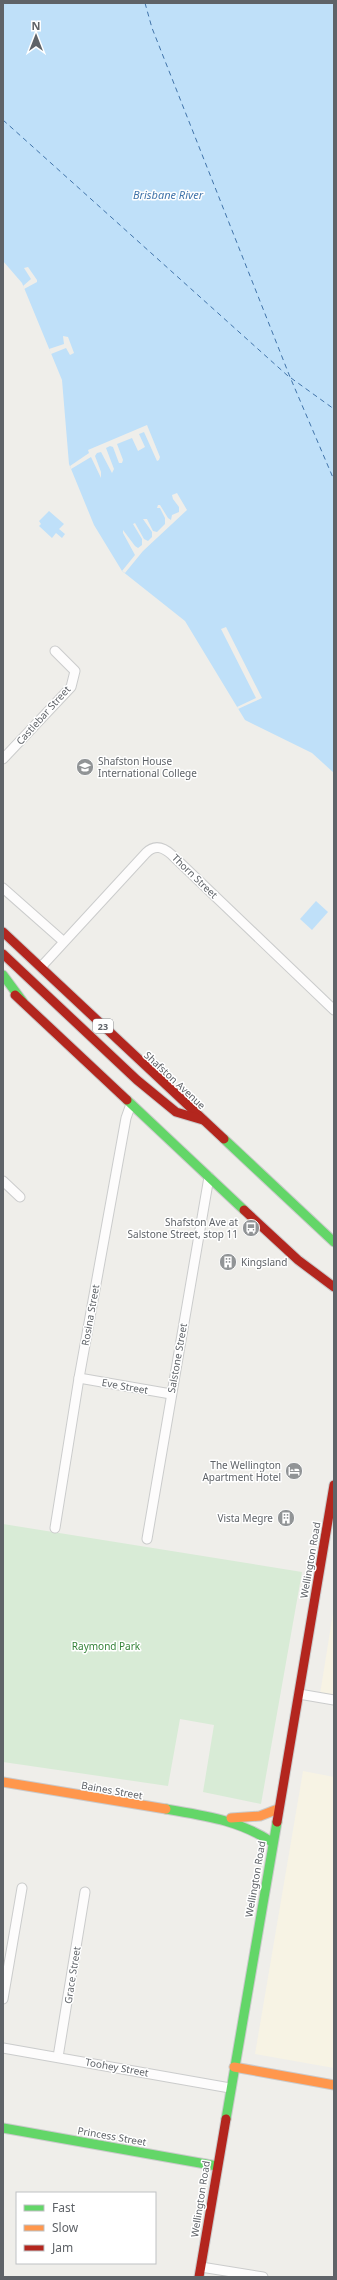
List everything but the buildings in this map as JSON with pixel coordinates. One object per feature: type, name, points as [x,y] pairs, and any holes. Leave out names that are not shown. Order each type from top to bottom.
[{"type":"main road","name":"Shafston Avenue","points":[[3,932],[334,1242]]},
{"type":"main road","points":[[3,954],[110,1055],[170,1108],[176,1112],[203,1120]]},
{"type":"main road","points":[[3,975],[22,1002]]},
{"type":"main road","points":[[3,985],[298,1260],[334,1287]]},
{"type":"main road","name":"Wellington Road","points":[[199,2277],[334,1485]]},
{"type":"main road","name":"Baines Street","points":[[3,1782],[217,1818],[252,1829],[272,1842]]},
{"type":"main road","name":"Baines Street","points":[[217,1818],[255,1817],[278,1809]]},
{"type":"main road","points":[[234,2067],[334,2085]]},
{"type":"main road","name":"Princess Street","points":[[3,2128],[217,2166]]},
{"type":"street","name":"Castlebar Street","points":[[3,759],[71,687],[75,671],[55,651]]},
{"type":"street","name":"Thorn Street","points":[[41,967],[63,941],[146,853],[151,848],[158,847],[166,849],[334,1010]]},
{"type":"street","points":[[3,888],[63,941]]},
{"type":"street","name":"Rosina Street","points":[[55,1528],[79,1378],[126,1118],[131,1104]]},
{"type":"street","name":"Salstone Street","points":[[147,1539],[209,1177]]},
{"type":"street","points":[[3,1181],[20,1196]]},
{"type":"street","name":"Eve Street","points":[[79,1378],[171,1394]]},
{"type":"street","points":[[299,1694],[334,1700]]},
{"type":"street","points":[[3,1999],[7,1955],[22,1888]]},
{"type":"street","name":"Grace Street","points":[[58,2057],[85,1892]]},
{"type":"street","name":"Toohey Street","points":[[3,2048],[230,2088]]},
{"type":"street","points":[[201,2267],[263,2277]]},
{"type":"shaded area","points":[[334,1607],[334,1696],[320,1694]]},
{"type":"shaded area","points":[[303,1771],[334,1777],[334,2068],[255,2054]]},
{"type":"green space","name":"Raymond Park","points":[[3,1524],[302,1572],[261,1804],[203,1792],[214,1725],[180,1719],[168,1786],[3,1762]]},
{"type":"water","name":"Brisbane River","points":[[3,3],[334,3],[334,773],[312,753],[245,720],[185,621],[122,571],[94,525],[69,464],[62,380],[22,283],[3,261]]},
{"type":"water","points":[[49,511],[64,524],[59,529],[65,534],[62,538],[56,533],[52,538],[39,526],[41,524],[39,521]]},
{"type":"water","points":[[316,901],[328,912],[312,930],[300,919]]},
{"type":"pier","points":[[28,267],[37,282],[24,289],[23,286],[31,279],[24,268]]},
{"type":"pier","points":[[63,336],[68,337],[74,353],[70,355],[66,348],[51,354],[49,349],[64,344]]},
{"type":"pier","points":[[147,425],[160,457],[159,460],[157,461],[144,432],[139,434],[145,447],[138,451],[132,438],[117,444],[123,460],[122,463],[119,463],[113,447],[110,446],[106,448],[114,469],[112,473],[101,452],[97,453],[95,456],[101,472],[101,478],[91,457],[71,469],[70,466],[89,453],[88,450]]},
{"type":"pier","points":[[177,493],[187,510],[143,551],[125,573],[122,571],[135,555],[123,533],[123,530],[138,548],[142,545],[142,539],[133,524],[135,523],[144,539],[148,541],[152,537],[152,532],[143,519],[147,519],[153,531],[157,532],[165,524],[165,518],[160,508],[157,508],[158,505],[160,505],[168,518],[171,520],[172,515],[179,512],[179,507],[172,495]]},
{"type":"pier","points":[[226,627],[262,698],[238,709],[237,707],[256,698],[221,629]]},
{"type":"ferry route","points":[[145,3],[152,28],[290,377],[334,480]]},
{"type":"ferry route","points":[[3,120],[288,376]]},
{"type":"ferry route","points":[[291,378],[334,409]]},
{"type":"traffic: fast","points":[[3,975],[23,1002]]},
{"type":"traffic: fast","points":[[127,1100],[244,1210]]},
{"type":"traffic: fast","points":[[224,1139],[334,1242]]},
{"type":"traffic: fast","points":[[166,1809],[208,1817],[234,1824],[272,1842]]},
{"type":"traffic: fast","points":[[226,2119],[277,1822]]},
{"type":"traffic: fast","points":[[3,2128],[217,2166]]},
{"type":"traffic: slow","points":[[3,1782],[166,1809]]},
{"type":"traffic: slow","points":[[231,1818],[260,1816],[278,1809]]},
{"type":"traffic: slow","points":[[234,2067],[334,2085]]},
{"type":"traffic: jam","points":[[3,932],[224,1139]]},
{"type":"traffic: jam","points":[[3,954],[137,1080],[176,1112],[203,1120]]},
{"type":"traffic: jam","points":[[15,995],[127,1100]]},
{"type":"traffic: jam","points":[[244,1210],[298,1260],[334,1287]]},
{"type":"traffic: jam","points":[[277,1822],[334,1485]]},
{"type":"traffic: jam","points":[[199,2277],[226,2119]]},
{"type":"place","name":"Shafston House International College","points":[[85,767]]},
{"type":"place","name":"Shafston Ave at Salstone Street, stop 11","points":[[251,1228]]},
{"type":"place","name":"Kingsland","points":[[228,1262]]},
{"type":"place","name":"The Wellington Apartment Hotel","points":[[294,1471]]},
{"type":"place","name":"Vista Megre","points":[[286,1518]]}]
